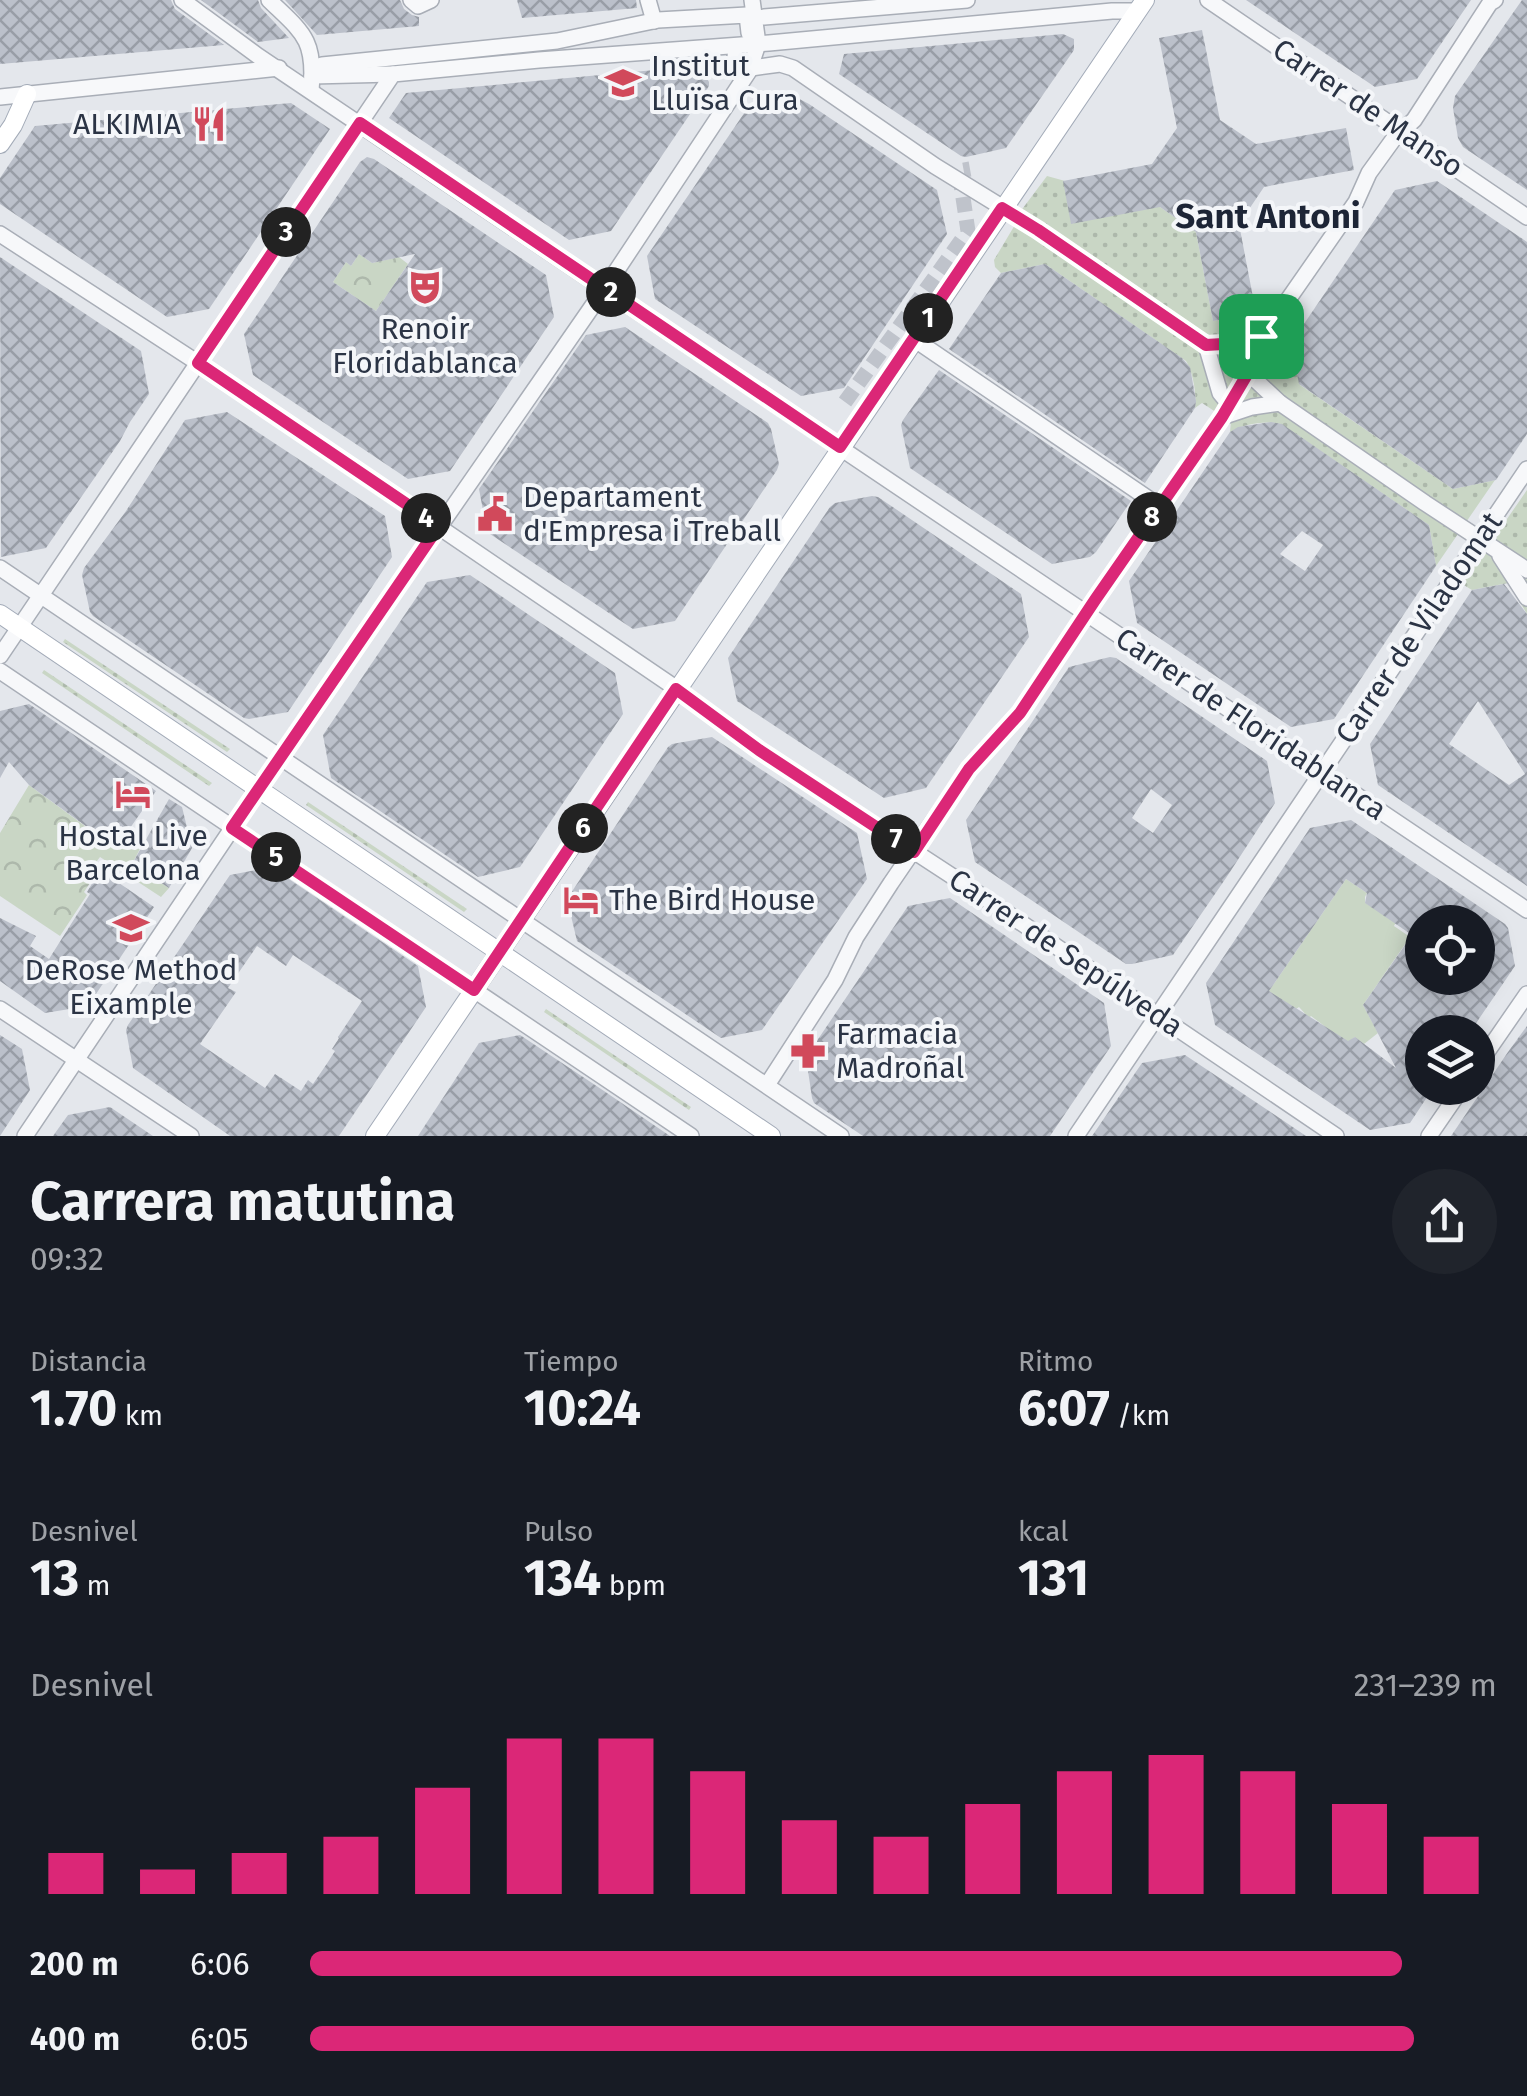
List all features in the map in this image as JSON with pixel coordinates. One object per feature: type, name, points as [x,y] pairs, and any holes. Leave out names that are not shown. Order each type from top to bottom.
[{"type":"main road","points":[[375,1136],[1141,5]]},
{"type":"main road","points":[[0,144],[27,94]]},
{"type":"main road","points":[[0,614],[772,1136]]},
{"type":"street","name":"Carrer de Floridablanca","points":[[182,0],[279,68],[315,77],[360,123],[1527,910]]},
{"type":"street","points":[[268,0],[307,38],[315,77]]},
{"type":"street","points":[[648,0],[654,21]]},
{"type":"street","points":[[315,77],[557,41],[654,21],[754,11],[967,0]]},
{"type":"street","name":"Carrer de Manso","points":[[1208,0],[1527,218]]},
{"type":"street","points":[[1215,344],[1265,335],[1356,202],[1369,173],[1394,137],[1414,120],[1495,0]]},
{"type":"street","points":[[315,77],[746,54],[1141,5]]},
{"type":"street","points":[[25,1136],[232,828],[605,288],[746,54],[754,11]]},
{"type":"street","points":[[746,54],[793,68],[1215,344],[1280,402],[1527,570]]},
{"type":"street","points":[[0,97],[279,68]]},
{"type":"street","points":[[0,656],[393,74]]},
{"type":"street","name":"Carrer de Sepúlveda","points":[[0,234],[198,363],[676,689],[759,750],[1336,1136]]},
{"type":"street","points":[[767,1085],[835,980],[856,937],[969,769],[1020,713],[1226,411],[1261,336]]},
{"type":"street","points":[[914,340],[1160,506]]},
{"type":"street","points":[[1215,344],[1226,411]]},
{"type":"street","points":[[1226,411],[1280,402]]},
{"type":"street","name":"Carrer de Viladomat","points":[[1076,1136],[1527,468]]},
{"type":"street","points":[[1495,548],[1527,598]]},
{"type":"street","points":[[0,568],[841,1136]]},
{"type":"street","points":[[0,670],[691,1136]]},
{"type":"street","points":[[1495,1040],[1527,994]]},
{"type":"street","points":[[0,1008],[190,1136]]},
{"type":"street","points":[[1429,1136],[1450,1105]]},
{"type":"green space","points":[[1047,176],[1160,207],[1196,232],[1213,321],[1256,313],[1291,343],[1300,385],[1453,489],[1495,480],[1436,566],[1429,525],[1281,424],[1255,424],[1230,432],[1231,422],[1202,403],[1195,408],[1194,384],[1186,361],[1045,264],[1001,273],[995,267],[994,260],[1020,212]]},
{"type":"green space","points":[[359,254],[372,263],[399,257],[408,264],[376,311],[333,282],[346,262],[351,266]]},
{"type":"green space","points":[[1527,490],[1527,614],[1508,583],[1472,590],[1462,584]]},
{"type":"green space","points":[[65,639],[230,749],[227,752],[63,642]]},
{"type":"green space","points":[[44,670],[212,783],[209,786],[42,673]]},
{"type":"green space","points":[[29,785],[115,848],[124,837],[141,847],[132,864],[169,888],[161,897],[100,857],[94,865],[98,871],[84,892],[87,895],[60,936],[0,896],[0,833]]},
{"type":"green space","points":[[308,802],[467,909],[464,912],[306,805]]},
{"type":"green space","points":[[1346,879],[1367,893],[1365,903],[1397,920],[1394,926],[1405,934],[1405,944],[1363,1005],[1378,1033],[1364,1044],[1355,1037],[1347,1043],[1299,1007],[1296,1009],[1269,991]]},
{"type":"green space","points":[[546,1009],[691,1107],[689,1110],[544,1012]]},
{"type":"building","points":[[0,0],[171,0],[175,9],[224,45],[0,64]]},
{"type":"building","points":[[201,0],[258,0],[289,38],[258,42]]},
{"type":"building","points":[[285,0],[400,0],[404,9],[419,17],[419,26],[317,35]]},
{"type":"building","points":[[517,0],[636,0],[637,8],[522,18]]},
{"type":"building","points":[[1246,0],[1471,0],[1417,79],[1375,87]]},
{"type":"building","points":[[1522,0],[1527,0],[1527,190],[1463,147],[1453,108],[1455,96]]},
{"type":"building","points":[[1202,30],[1220,120],[1256,144],[1346,128],[1354,170],[1264,187],[1239,224],[1256,313],[1213,321],[1196,232],[1160,207],[1071,224],[1063,181],[1152,164],[1177,128],[1159,38]]},
{"type":"building","points":[[1063,34],[1074,39],[1074,50],[1006,148],[966,157],[839,74],[844,54]]},
{"type":"building","points":[[698,66],[709,86],[611,231],[569,240],[389,118],[406,93]]},
{"type":"building","points":[[790,94],[937,190],[947,234],[844,388],[801,396],[655,299],[647,256],[749,106]]},
{"type":"building","points":[[291,103],[330,129],[209,309],[167,317],[0,204],[0,178],[35,126]]},
{"type":"building","points":[[367,157],[374,159],[546,275],[554,317],[450,471],[408,479],[253,375],[244,334]],"holes":[[[359,254],[372,263],[415,254],[376,311],[333,282],[346,262],[351,266]]]},
{"type":"building","points":[[1437,181],[1527,242],[1527,434],[1496,480],[1453,489],[1299,384],[1291,343],[1395,190]]},
{"type":"building","points":[[0,257],[141,351],[149,394],[46,548],[1,557]]},
{"type":"building","points":[[1045,264],[1190,367],[1195,408],[1145,483],[949,349],[1001,273]]},
{"type":"building","points":[[625,327],[768,423],[779,464],[675,621],[633,629],[487,532],[479,489],[586,335]]},
{"type":"building","points":[[939,370],[1131,501],[1096,552],[1090,557],[1052,564],[910,468],[901,425]]},
{"type":"building","points":[[227,412],[385,516],[392,557],[288,712],[249,719],[93,616],[82,575],[185,420]]},
{"type":"building","points":[[1282,424],[1429,525],[1436,566],[1334,719],[1291,727],[1137,623],[1129,581],[1230,432],[1238,427]],"holes":[[[1302,531],[1323,545],[1305,571],[1280,554]]]},
{"type":"building","points":[[872,496],[1021,594],[1029,637],[926,788],[884,798],[737,701],[728,658],[830,507]]},
{"type":"building","points":[[470,575],[615,673],[623,714],[520,867],[478,877],[331,778],[323,735],[427,582]]},
{"type":"building","points":[[1504,584],[1527,614],[1527,886],[1378,785],[1370,744],[1472,590]],"holes":[[[1478,701],[1525,774],[1509,785],[1449,744]]]},
{"type":"building","points":[[1116,658],[1267,761],[1275,803],[1173,955],[1126,964],[975,862],[966,820],[1069,667]],"holes":[[[1151,789],[1172,805],[1153,833],[1132,818]]]},
{"type":"building","points":[[29,704],[156,791],[116,848],[29,785],[9,762],[0,778],[0,711]]},
{"type":"building","points":[[712,737],[857,833],[867,879],[762,1030],[721,1038],[577,941],[567,899],[668,747]]},
{"type":"building","points":[[169,799],[182,807],[192,848],[169,888],[132,864]]},
{"type":"building","points":[[1351,820],[1477,905],[1405,905],[1405,930],[1365,903],[1367,893],[1346,879],[1269,991],[1348,1041],[1355,1037],[1396,1068],[1363,1005],[1405,945],[1405,995],[1495,995],[1495,917],[1508,928],[1515,966],[1482,1015],[1405,1015],[1405,1105],[1422,1105],[1410,1123],[1370,1130],[1215,1025],[1206,983],[1310,828]]},
{"type":"building","points":[[271,867],[418,966],[426,1007],[339,1136],[230,1136],[133,1068],[128,1025],[230,875]],"holes":[[[257,946],[286,966],[293,955],[362,1001],[338,1037],[328,1062],[313,1084],[308,1080],[301,1091],[275,1074],[265,1088],[200,1044],[236,992],[228,988]]]},
{"type":"building","points":[[100,870],[154,907],[88,1006],[45,1013],[0,981],[0,918],[36,936],[30,946],[49,959],[90,894],[87,892]]},
{"type":"building","points":[[950,898],[1104,1003],[1111,1046],[1050,1136],[863,1136],[814,1103],[806,1057],[908,906]]},
{"type":"building","points":[[1527,1026],[1527,1136],[1451,1136],[1472,1105],[1495,1105],[1495,1071]]},
{"type":"building","points":[[0,1035],[22,1049],[30,1090],[0,1136]]},
{"type":"building","points":[[520,1035],[670,1136],[418,1136],[479,1043]]},
{"type":"building","points":[[1185,1055],[1306,1136],[1092,1136],[1142,1063]]},
{"type":"building","points":[[110,1107],[153,1136],[53,1136],[68,1115]]},
{"type":"tunnel","points":[[845,402],[968,231],[959,171],[970,169]]},
{"type":"place","name":"Institut Lluïsa Cura","points":[[623,83]]},
{"type":"place","name":"ALKIMIA","points":[[209,124]]},
{"type":"place","name":"Renoir Floridablanca","points":[[425,287]]},
{"type":"place","name":"Departament d'Empresa i Treball","points":[[495,514]]},
{"type":"place","name":"Hostal Live Barcelona","points":[[133,794]]},
{"type":"place","name":"The Bird House","points":[[581,900]]},
{"type":"place","name":"DeRose Method Eixample","points":[[131,928]]},
{"type":"place","name":"Farmacia Madroñal","points":[[808,1051]]},
{"type":"district","name":"Sant Antoni","points":[[1268,216]]},
{"type":"route","points":[[360,123],[840,447],[1002,208],[1206,345],[1261,336],[1244,364],[1248,373],[1222,417],[1020,713],[969,769],[914,852],[759,750],[676,689],[474,990],[232,828],[439,526],[198,363],[360,123]]}]
